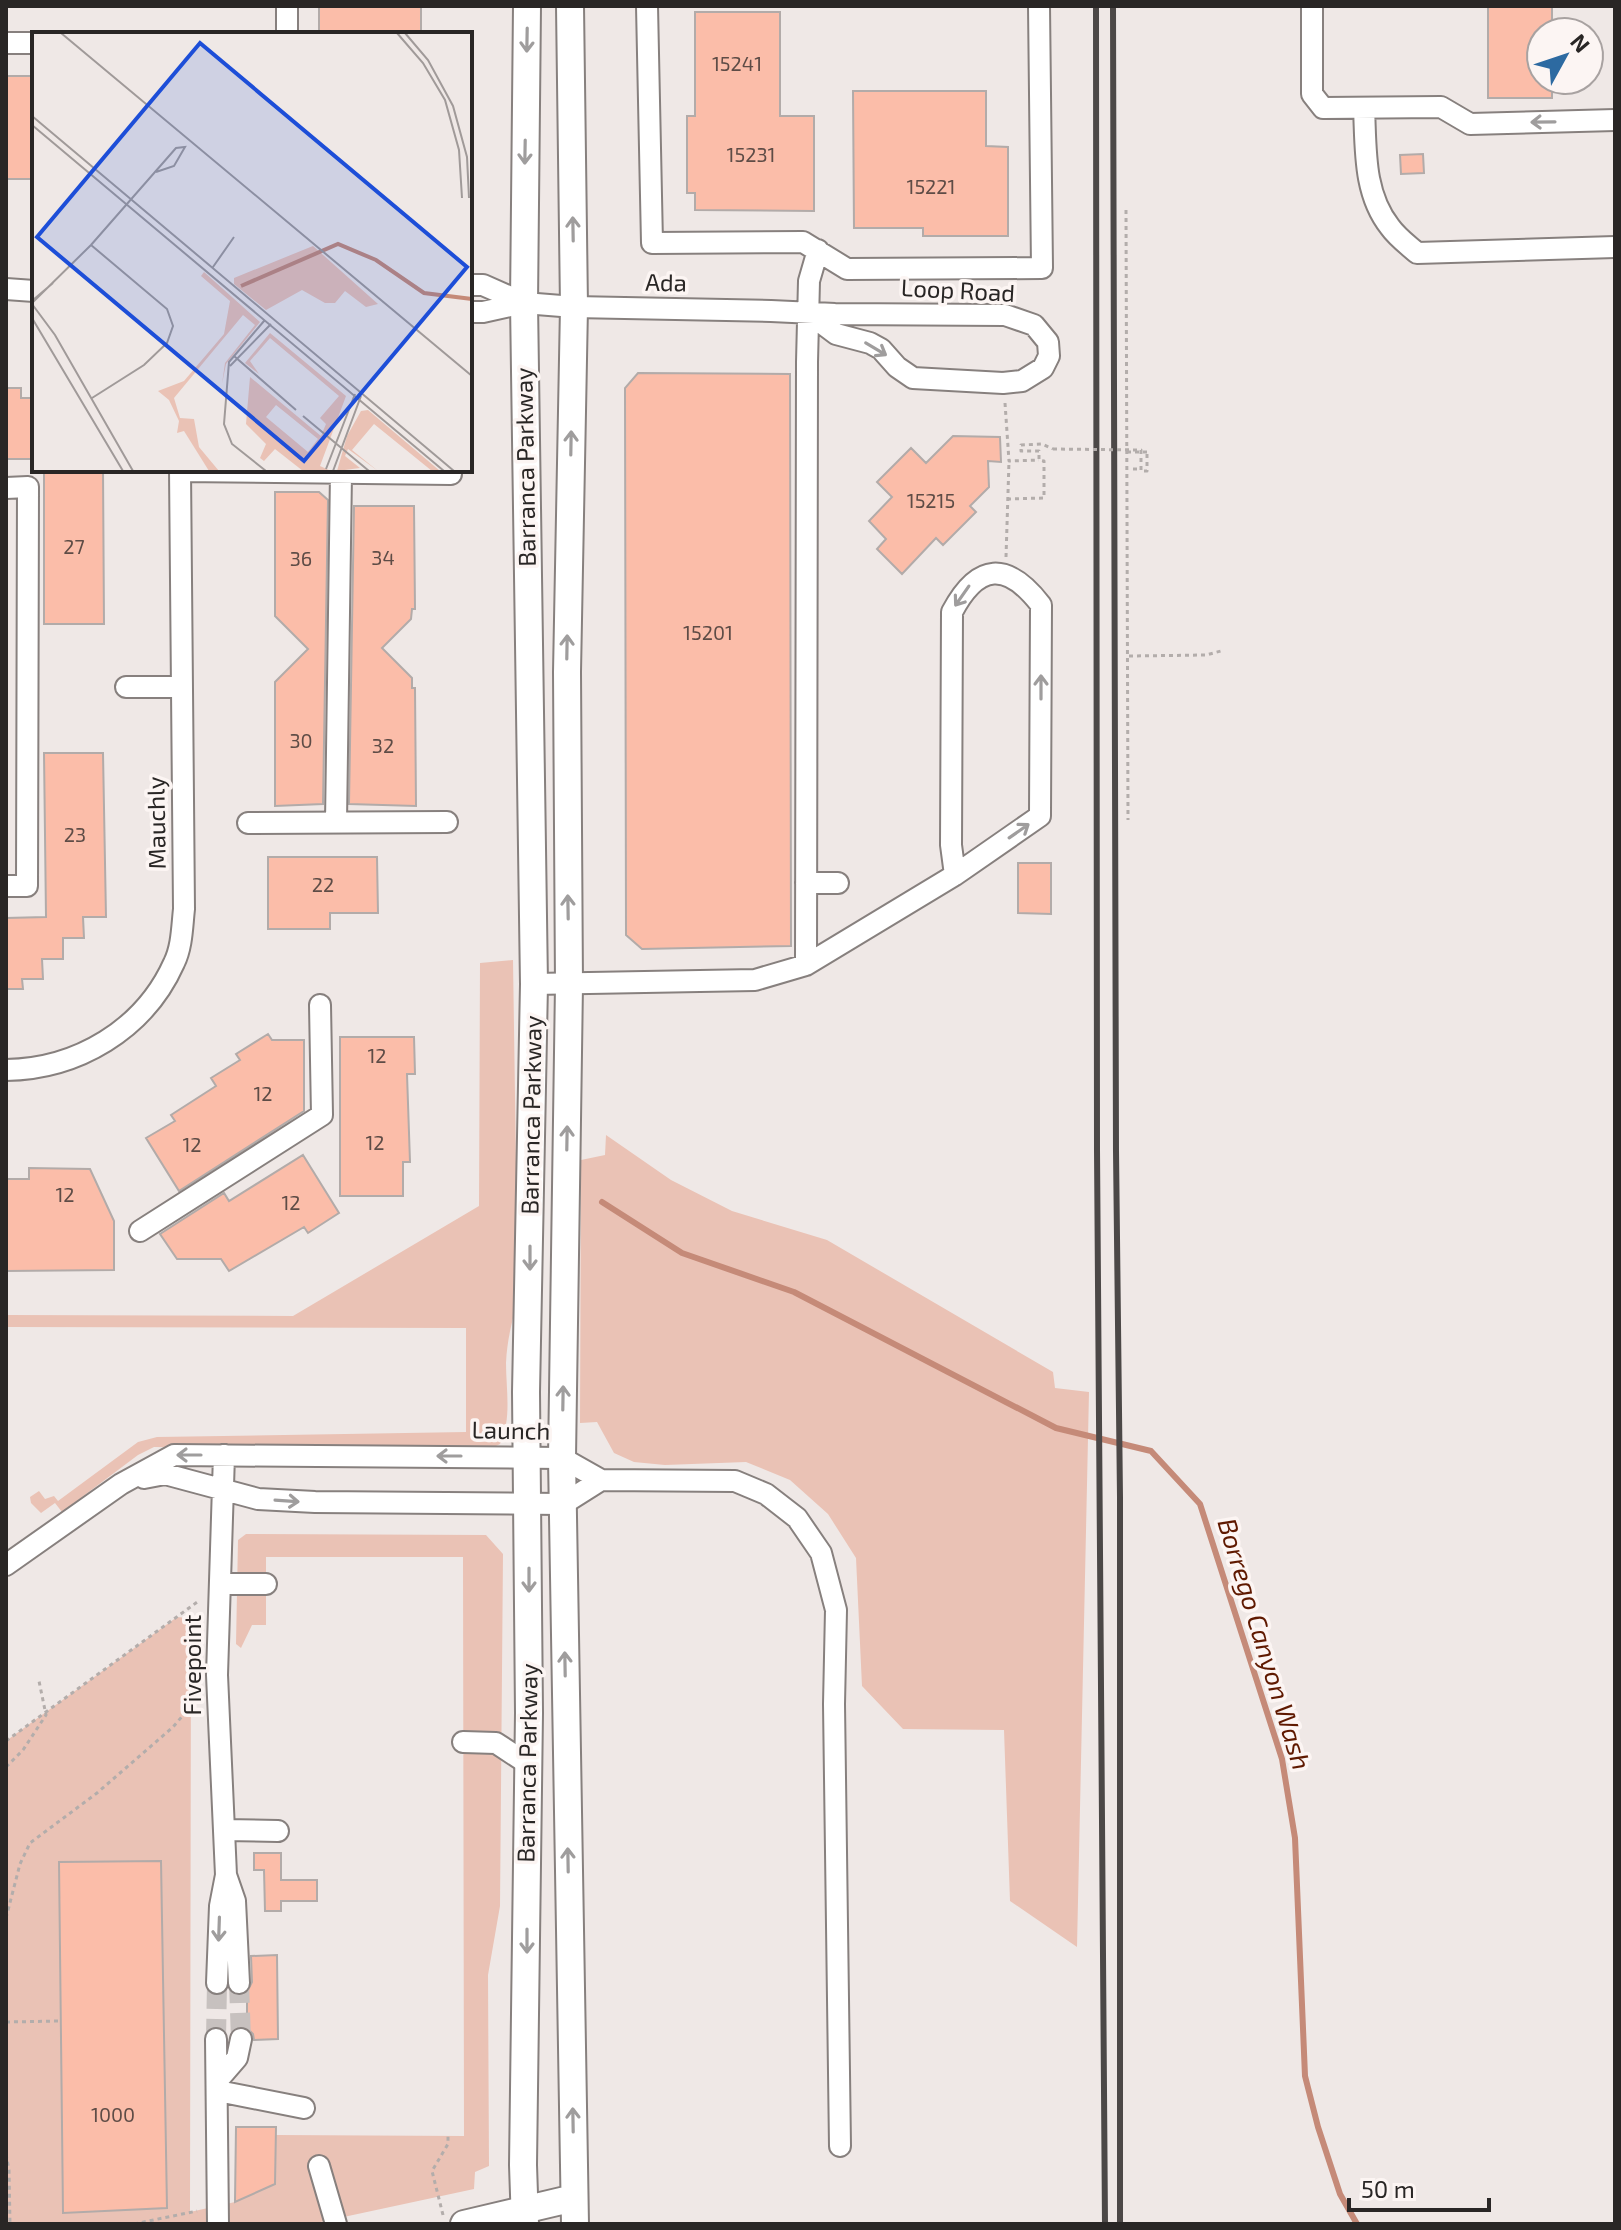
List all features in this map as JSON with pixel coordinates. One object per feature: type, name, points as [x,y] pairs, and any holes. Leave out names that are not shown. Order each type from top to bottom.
[{"type":"main road","name":"Barranca Parkway","points":[[525,2217],[529,1134],[534,984],[524,303],[527,6]]},
{"type":"main road","name":"Barranca Parkway","points":[[570,6],[574,307],[567,672],[569,985],[562,1458],[574,2211]]},
{"type":"main road","points":[[464,2224],[574,2211]]},
{"type":"street","points":[[287,6],[287,32]]},
{"type":"street","points":[[647,6],[652,243],[803,242],[847,269],[1042,268],[1039,6]]},
{"type":"street","points":[[1312,6],[1312,94],[1323,108],[1441,107],[1470,124],[1615,120]]},
{"type":"street","points":[[6,43],[32,43]]},
{"type":"street","points":[[1364,108],[1367,178],[1373,196],[1389,227],[1417,253],[1615,247]]},
{"type":"street","points":[[806,965],[799,669],[809,281],[818,250]]},
{"type":"street","name":"Ada","points":[[472,285],[483,285],[524,303]]},
{"type":"street","points":[[6,289],[32,291]]},
{"type":"street","name":"Ada","points":[[472,312],[524,303],[808,313]]},
{"type":"street","name":"Loop Road","points":[[808,313],[1005,315],[1025,320],[1040,330],[1048,342],[1049,356],[1043,368],[1022,381],[1003,383],[913,378],[897,367],[881,349],[836,334],[808,313]]},
{"type":"street","name":"Mauchly","points":[[6,1070],[63,1063],[121,1031],[160,989],[175,962],[184,909],[180,472]]},
{"type":"street","points":[[287,472],[451,474]]},
{"type":"street","points":[[336,822],[341,473]]},
{"type":"street","points":[[6,488],[28,487],[27,886],[6,886]]},
{"type":"street","points":[[534,984],[755,980],[806,965],[955,875],[1040,816],[1041,605],[1027,587],[1006,574],[991,574],[974,580],[962,593],[952,612],[951,845],[955,875]]},
{"type":"street","points":[[126,687],[181,687]]},
{"type":"street","points":[[248,823],[447,822]]},
{"type":"street","points":[[806,883],[838,883]]},
{"type":"street","points":[[140,1231],[322,1115],[320,1005]]},
{"type":"street","name":"Launch","points":[[6,1565],[121,1484],[174,1455],[562,1458],[601,1480]]},
{"type":"street","name":"Fivepoint","points":[[217,1983],[220,1906],[226,1875],[217,1675],[224,1455]]},
{"type":"street","name":"Launch","points":[[121,1484],[165,1474],[258,1499],[563,1504]]},
{"type":"street","points":[[563,1504],[601,1480],[735,1481],[766,1494],[797,1518],[821,1553],[836,1610],[834,1704],[840,2146]]},
{"type":"street","points":[[220,1584],[266,1584]]},
{"type":"street","points":[[463,1742],[496,1743],[528,1764]]},
{"type":"street","points":[[224,1830],[278,1831]]},
{"type":"street","name":"Fivepoint","points":[[226,1875],[235,1901],[239,1983]]},
{"type":"street","points":[[216,2039],[218,2218]]},
{"type":"street","points":[[218,2086],[237,2058],[241,2039]]},
{"type":"street","points":[[218,2086],[304,2108]]},
{"type":"street","points":[[319,2166],[336,2224]]},
{"type":"path","points":[[1126,210],[1128,820]]},
{"type":"path","points":[[1003,383],[1009,461],[1006,574]]},
{"type":"path","points":[[1039,460],[1039,451],[1021,451],[1021,445],[1042,444],[1053,449],[1141,450],[1141,471],[1147,471],[1147,452],[1127,452]]},
{"type":"path","points":[[1007,499],[1044,498],[1044,461],[1009,461]]},
{"type":"path","points":[[1133,469],[1139,469]]},
{"type":"path","points":[[1127,656],[1206,655],[1221,651]]},
{"type":"path","points":[[6,1741],[46,1715],[220,1584]]},
{"type":"path","points":[[6,1918],[20,1864],[30,1843],[97,1793],[173,1727],[217,1675]]},
{"type":"path","points":[[6,1767],[23,1750],[46,1715],[39,1681]]},
{"type":"path","points":[[6,2022],[60,2021]]},
{"type":"path","points":[[445,2224],[432,2171],[448,2144],[448,2136]]},
{"type":"path","points":[[6,2154],[10,2224]]},
{"type":"path","points":[[134,2224],[218,2218]]},
{"type":"shaded area","points":[[513,960],[518,1300],[507,1347],[507,1415],[500,1444],[482,1453],[154,1447],[138,1455],[62,1512],[55,1503],[41,1513],[31,1503],[30,1497],[39,1491],[45,1499],[54,1496],[58,1501],[138,1442],[157,1437],[466,1432],[466,1328],[6,1327],[6,1315],[293,1316],[479,1206],[480,963]]},
{"type":"shaded area","points":[[606,1135],[671,1180],[732,1211],[827,1240],[1053,1372],[1055,1388],[1089,1392],[1077,1947],[1010,1901],[1004,1730],[903,1729],[862,1686],[856,1558],[828,1514],[790,1480],[746,1462],[665,1465],[634,1462],[614,1453],[597,1422],[580,1423],[581,1160],[605,1155]]},
{"type":"shaded area","points":[[246,1534],[486,1535],[503,1554],[500,1906],[488,1975],[489,2166],[475,2172],[474,2189],[311,2224],[6,2224],[6,1741],[177,1617],[187,1618],[191,1624],[190,2212],[235,2202],[275,2184],[276,2135],[464,2136],[463,1557],[266,1557],[266,1625],[252,1625],[241,1648],[236,1644],[238,1540]],"holes":[[[161,1861],[166,2208],[63,2212],[59,1862]]]},
{"type":"building","points":[[319,6],[421,6],[421,32],[319,32]]},
{"type":"building","points":[[1488,6],[1552,6],[1552,16],[1525,16],[1525,96],[1552,98],[1488,98]]},
{"type":"building","points":[[695,12],[780,12],[780,116],[814,116],[814,211],[695,210],[695,193],[687,193],[687,116],[695,116]]},
{"type":"building","points":[[6,76],[32,76],[32,179],[6,179]]},
{"type":"building","points":[[853,91],[986,91],[986,146],[1008,147],[1008,236],[923,236],[923,228],[854,228]]},
{"type":"building","points":[[1423,154],[1424,173],[1401,174],[1400,155]]},
{"type":"building","points":[[638,373],[790,374],[791,946],[642,949],[626,935],[625,388]]},
{"type":"building","points":[[6,388],[21,388],[21,398],[32,398],[32,459],[6,459]]},
{"type":"building","points":[[953,436],[1000,437],[1001,462],[988,461],[989,487],[970,506],[976,512],[943,545],[936,538],[902,574],[877,549],[886,539],[869,521],[892,497],[877,482],[911,448],[926,463]]},
{"type":"building","points":[[44,472],[103,472],[104,624],[44,624]]},
{"type":"building","points":[[275,492],[319,492],[328,500],[323,804],[275,806],[275,682],[308,649],[275,616]]},
{"type":"building","points":[[354,506],[414,506],[415,609],[412,609],[411,619],[382,648],[412,678],[412,688],[415,688],[416,806],[349,804]]},
{"type":"building","points":[[44,753],[103,753],[106,917],[83,917],[84,938],[63,938],[63,959],[42,959],[43,979],[22,979],[23,989],[6,989],[6,918],[46,917]]},
{"type":"building","points":[[268,857],[377,857],[378,913],[330,913],[330,929],[268,929]]},
{"type":"building","points":[[1018,863],[1051,863],[1051,914],[1018,913]]},
{"type":"building","points":[[268,1034],[272,1040],[304,1040],[304,1111],[179,1191],[146,1138],[175,1121],[171,1115],[216,1086],[211,1078],[240,1060],[236,1054]]},
{"type":"building","points":[[340,1037],[414,1037],[415,1074],[407,1074],[410,1162],[403,1162],[403,1196],[340,1196]]},
{"type":"building","points":[[303,1155],[339,1213],[308,1233],[304,1227],[229,1271],[221,1259],[177,1259],[160,1234],[224,1193],[229,1201]]},
{"type":"building","points":[[29,1168],[90,1169],[114,1221],[114,1270],[6,1271],[6,1179],[29,1179]]},
{"type":"building","points":[[254,1853],[281,1853],[281,1880],[317,1880],[317,1901],[281,1901],[281,1911],[265,1911],[264,1870],[254,1870]]},
{"type":"building","points":[[161,1861],[167,2208],[63,2213],[59,1862]]},
{"type":"building","points":[[277,1955],[278,2039],[254,2040],[247,2028],[247,1992],[252,1982],[251,1956]]},
{"type":"building","points":[[236,2127],[276,2127],[275,2184],[235,2202]]},
{"type":"waterway","name":"Borrego Canyon Wash","points":[[602,1202],[682,1253],[794,1292],[1056,1428],[1151,1451],[1200,1504],[1282,1759],[1295,1838],[1305,2076],[1340,2194],[1357,2224]]},
{"type":"tunnel","points":[[216,2039],[217,1983]]},
{"type":"tunnel","points":[[239,1983],[241,2039]]},
{"type":"railway","points":[[1096,6],[1097,1150],[1105,2224]]},
{"type":"railway","points":[[1113,6],[1120,2224]]}]
